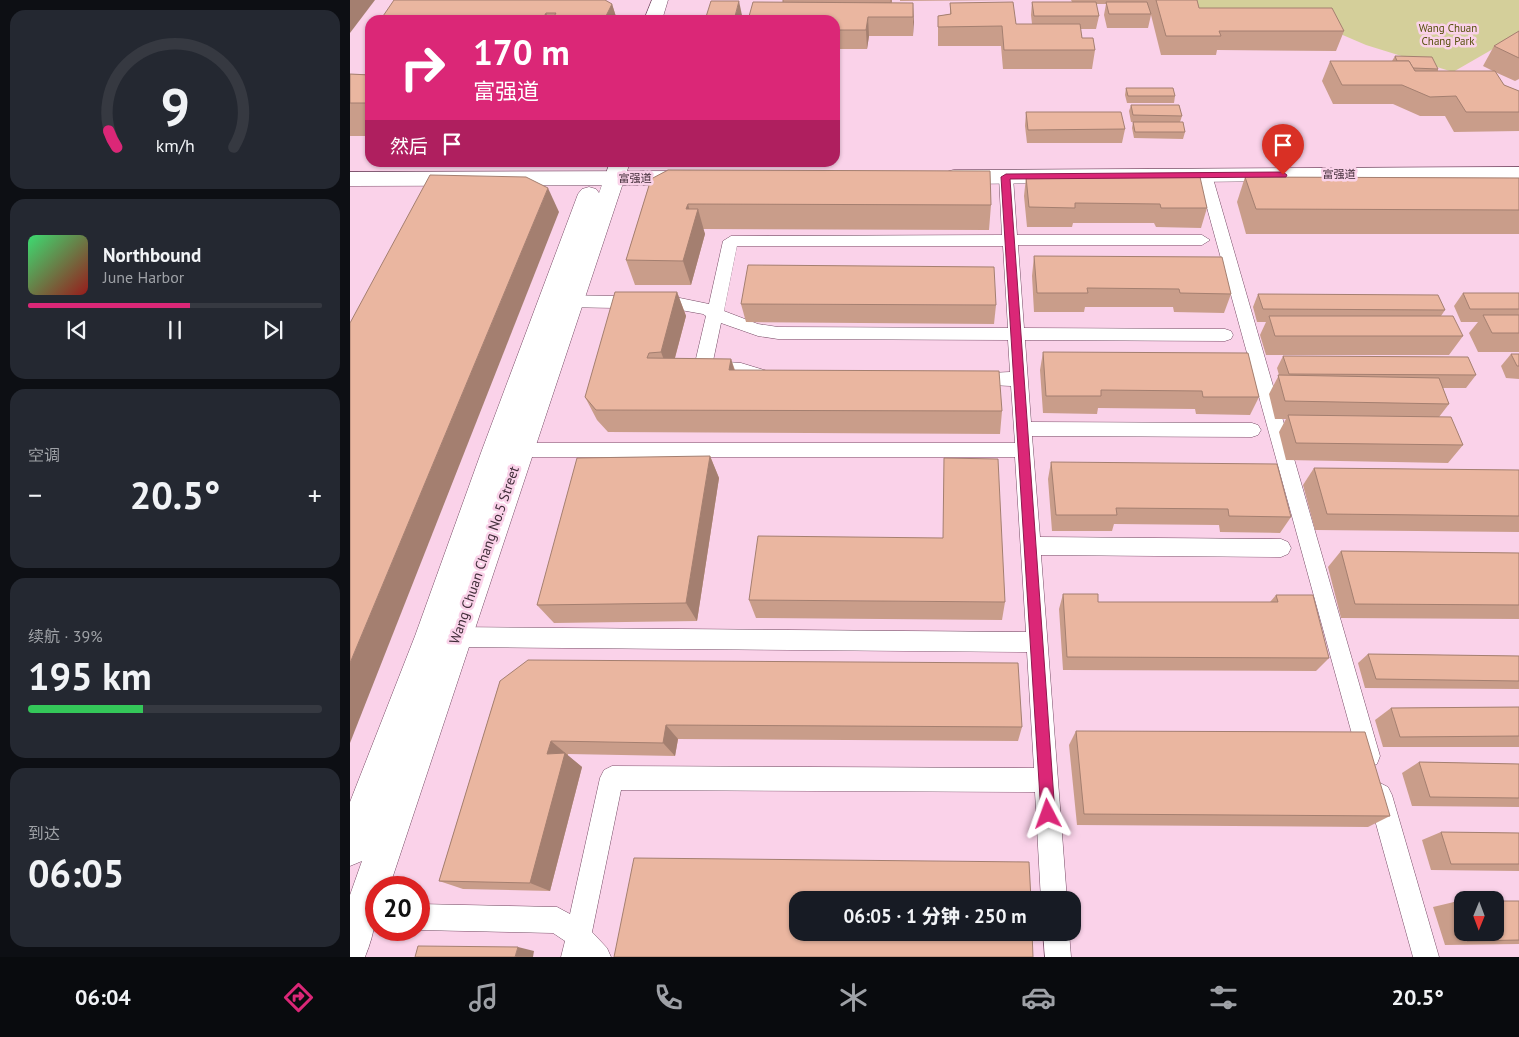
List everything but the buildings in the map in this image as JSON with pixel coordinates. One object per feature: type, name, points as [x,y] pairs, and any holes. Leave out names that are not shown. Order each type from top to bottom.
[{"type":"street","points":[[655,15],[660,0]]},
{"type":"street","points":[[672,15],[677,0]]},
{"type":"street","name":"富强道","points":[[350,179],[433,188],[608,170],[712,178]]},
{"type":"street","name":"Wang Chuan Chang No.5 Street","points":[[350,948],[362,916],[443,636],[507,450],[608,170]]},
{"type":"street","name":"富强道","points":[[937,177],[1519,173]]},
{"type":"street","name":"Wang Chuan Chang No.5 Street","points":[[350,848],[443,636]]},
{"type":"lane","points":[[1204,175],[1426,957]]},
{"type":"lane","points":[[1006,177],[1053,891]]},
{"type":"lane","points":[[782,378],[762,378],[741,369],[703,367],[731,241],[1202,240]]},
{"type":"lane","points":[[562,301],[674,303],[707,309],[740,325],[778,333],[1225,335]]},
{"type":"lane","points":[[960,379],[1019,379]]},
{"type":"lane","points":[[1023,430],[1252,430]]},
{"type":"lane","points":[[507,450],[1024,450]]},
{"type":"lane","points":[[1030,546],[1281,548]]},
{"type":"lane","points":[[443,636],[1037,642]]},
{"type":"lane","points":[[576,946],[612,778],[1046,780]]},
{"type":"lane","points":[[430,917],[557,920],[576,946],[598,957]]},
{"type":"lane","points":[[1057,941],[1058,957]]},
{"type":"green space","name":"Wang Chuan Chang Park","points":[[1147,0],[1519,0],[1519,34],[1453,72],[1366,45],[1324,27],[1163,4],[1148,4]]},
{"type":"route","points":[[1048,814],[1006,177],[1283,175]]}]
